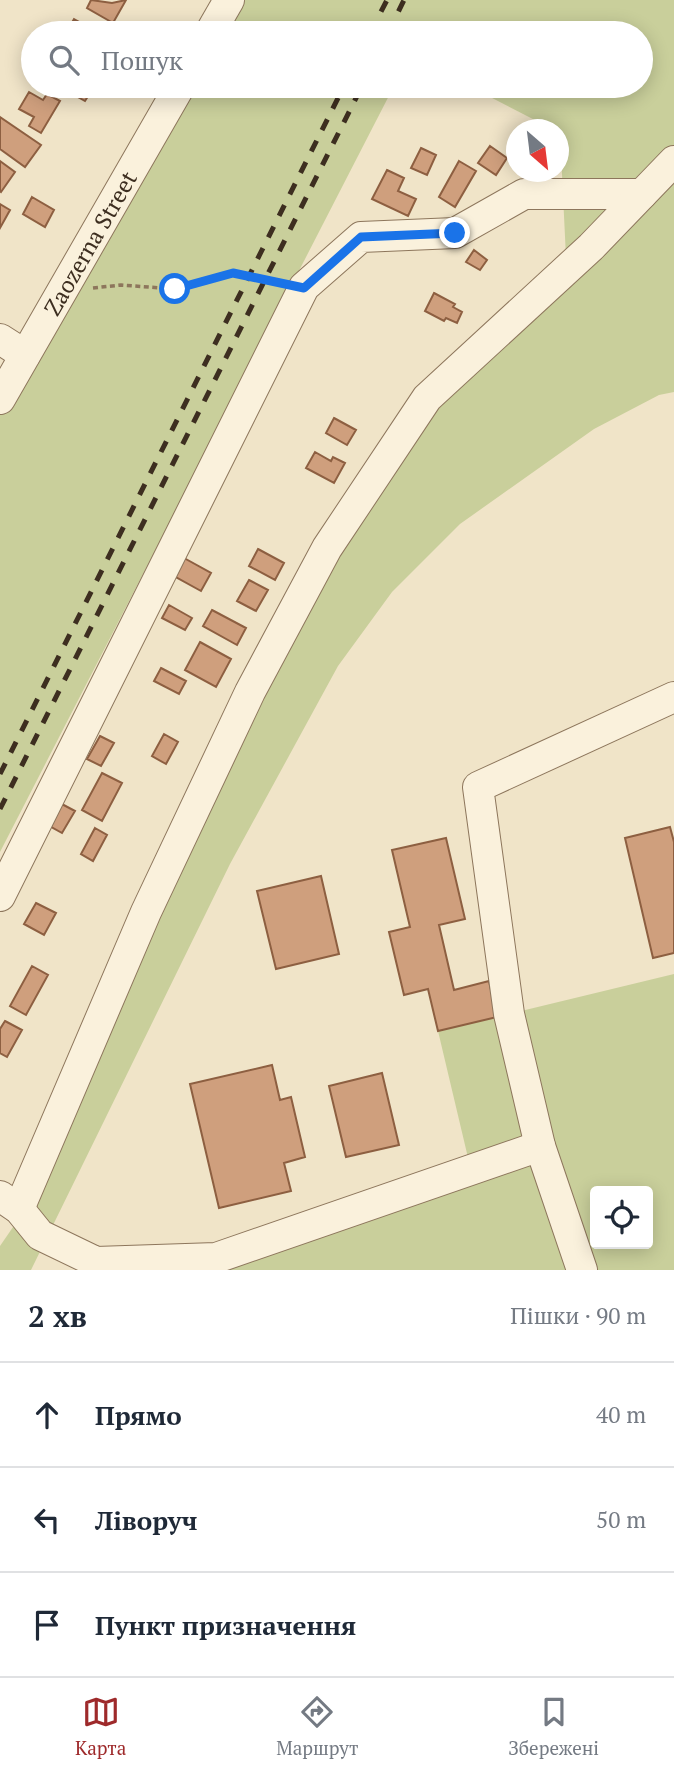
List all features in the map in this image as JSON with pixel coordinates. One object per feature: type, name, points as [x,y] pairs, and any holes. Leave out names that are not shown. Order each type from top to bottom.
[{"type":"street","points":[[217,21],[229,0]]},
{"type":"street","name":"Zaozerna Street","points":[[0,399],[173,98]]},
{"type":"street","points":[[540,1146],[218,1264],[96,1262],[40,1235],[9,1202],[250,692],[327,548],[427,398],[591,247],[674,161]]},
{"type":"street","points":[[0,896],[304,288],[361,237],[455,233],[524,194],[642,194]]},
{"type":"street","points":[[0,339],[25,355]]},
{"type":"street","points":[[582,1270],[540,1146],[509,1014],[478,787],[674,697]]},
{"type":"path","points":[[61,292],[121,285],[175,289],[233,273],[304,288]]},
{"type":"green space","points":[[229,0],[674,0],[674,392],[659,395],[594,429],[460,524],[392,592],[338,666],[230,864],[31,1270],[0,1270],[0,1246],[22,1214],[254,695],[431,402],[567,278],[562,182],[569,182],[569,119],[533,119],[492,98],[653,98],[653,21],[217,21]]},
{"type":"green space","points":[[173,98],[388,98],[0,852],[0,399]]},
{"type":"green space","points":[[674,974],[674,1270],[590,1270],[517,1012]]},
{"type":"green space","points":[[501,1016],[574,1270],[225,1270],[474,1183],[438,1031]]},
{"type":"building","points":[[91,0],[112,3],[126,0],[114,21],[87,8]]},
{"type":"building","points":[[25,98],[54,98],[60,101],[41,133],[29,126],[34,117],[19,109]]},
{"type":"building","points":[[0,117],[41,145],[25,167],[0,149]]},
{"type":"building","points":[[490,146],[506,157],[496,175],[478,163]]},
{"type":"building","points":[[421,148],[436,155],[427,175],[411,168]]},
{"type":"building","points":[[0,161],[15,172],[1,192],[0,191]]},
{"type":"building","points":[[459,161],[476,171],[455,207],[439,197]]},
{"type":"building","points":[[387,170],[404,178],[398,191],[416,199],[408,216],[372,199]]},
{"type":"building","points":[[32,197],[54,210],[45,227],[23,214]]},
{"type":"building","points":[[0,204],[10,210],[0,228]]},
{"type":"building","points":[[474,250],[487,260],[480,270],[466,262]]},
{"type":"building","points":[[434,293],[455,304],[453,307],[462,312],[457,323],[446,318],[444,321],[425,311]]},
{"type":"building","points":[[334,418],[356,430],[347,445],[326,433]]},
{"type":"building","points":[[315,452],[331,461],[333,457],[345,463],[334,483],[306,468]]},
{"type":"building","points":[[258,549],[284,563],[275,580],[249,566]]},
{"type":"building","points":[[184,558],[211,573],[201,591],[174,576]]},
{"type":"building","points":[[249,580],[268,590],[256,611],[237,601]]},
{"type":"building","points":[[169,605],[192,618],[185,630],[162,618]]},
{"type":"building","points":[[212,610],[246,628],[237,645],[203,626]]},
{"type":"building","points":[[200,642],[231,659],[216,687],[185,670]]},
{"type":"building","points":[[161,668],[186,681],[179,694],[154,681]]},
{"type":"building","points":[[164,734],[178,742],[166,764],[152,756]]},
{"type":"building","points":[[100,736],[114,743],[101,766],[87,759]]},
{"type":"building","points":[[102,773],[122,783],[102,821],[82,810]]},
{"type":"building","points":[[58,802],[75,811],[62,833],[46,824]]},
{"type":"building","points":[[670,827],[674,842],[674,953],[653,958],[625,838]]},
{"type":"building","points":[[95,828],[107,835],[93,861],[81,854]]},
{"type":"building","points":[[446,838],[465,919],[439,925],[454,990],[489,981],[497,1017],[438,1031],[428,989],[404,995],[389,932],[410,927],[392,850]]},
{"type":"building","points":[[321,876],[339,954],[276,969],[257,891]]},
{"type":"building","points":[[36,903],[56,913],[44,935],[24,924]]},
{"type":"building","points":[[32,966],[48,975],[26,1015],[10,1006]]},
{"type":"building","points":[[5,1021],[22,1030],[7,1057],[0,1053],[0,1029]]},
{"type":"building","points":[[272,1065],[280,1100],[291,1097],[305,1157],[284,1163],[291,1191],[219,1208],[190,1084]]},
{"type":"building","points":[[382,1073],[399,1145],[346,1157],[329,1086]]},
{"type":"railway","points":[[376,21],[387,0]]},
{"type":"railway","points":[[394,21],[404,0]]},
{"type":"railway","points":[[0,774],[338,98]]},
{"type":"railway","points":[[0,809],[356,98]]},
{"type":"route","points":[[175,289],[233,273],[304,288],[361,237],[455,233]]}]
